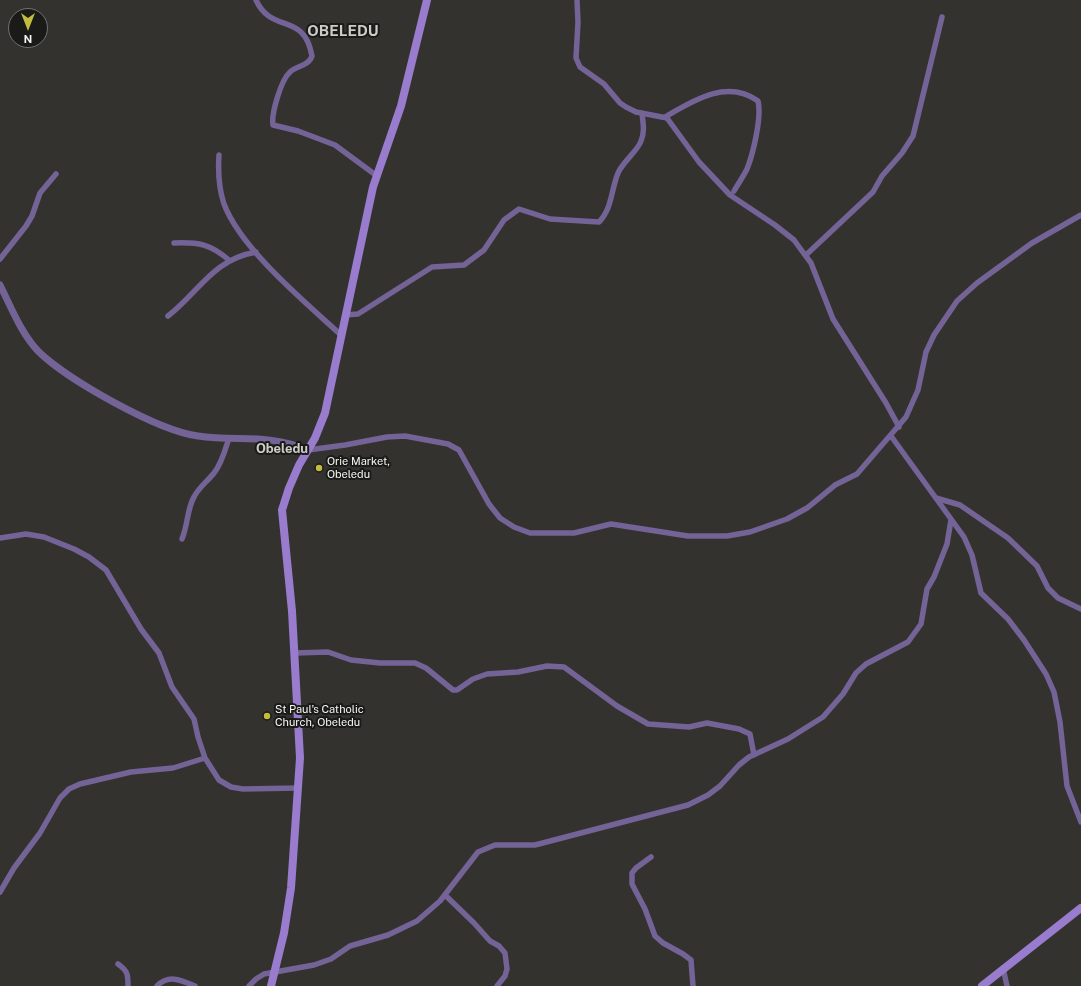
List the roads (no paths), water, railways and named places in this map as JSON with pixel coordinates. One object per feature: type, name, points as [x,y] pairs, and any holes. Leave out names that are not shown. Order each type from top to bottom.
[{"type":"main road","points":[[271,986],[284,932],[291,888],[300,758],[295,652],[282,510],[289,488],[315,438],[325,414],[345,315],[377,176],[402,106],[426,0]]},
{"type":"main road","points":[[982,986],[1081,908]]},
{"type":"street","points":[[256,0],[264,14],[271,19],[291,25],[302,32],[306,38],[312,56],[307,63],[293,70],[286,77],[277,100],[273,125],[298,131],[336,145],[377,176]]},
{"type":"street","points":[[576,0],[578,22],[576,58],[580,67],[604,84],[620,103],[642,113],[665,116],[700,98],[721,91],[736,92],[758,101],[758,116],[751,156],[746,170],[734,191]]},
{"type":"street","points":[[806,256],[873,192],[882,176],[902,153],[913,136],[942,17]]},
{"type":"street","points":[[345,315],[358,314],[432,267],[459,267],[464,265],[484,250],[504,220],[519,210],[550,218],[599,222],[611,201],[614,183],[624,161],[641,143],[644,132],[642,113]]},
{"type":"street","points":[[665,116],[684,139],[699,162],[730,195],[775,225],[794,240],[811,264],[833,319],[883,398],[899,427]]},
{"type":"street","points":[[219,155],[218,168],[223,202],[244,239],[304,301],[341,335]]},
{"type":"street","points":[[0,259],[26,226],[32,216],[40,193],[56,174]]},
{"type":"street","points":[[0,286],[27,335],[38,350],[55,365],[79,382],[143,417],[179,432],[196,436],[229,438],[257,437],[284,441],[308,450],[393,436],[405,436],[448,444],[459,450],[489,504],[500,518],[514,527],[530,533],[574,533],[611,524],[688,536],[727,536],[750,532],[770,525],[807,508],[834,485],[857,474],[899,427],[909,411],[918,390],[926,352],[934,335],[957,300],[977,283],[1032,243],[1081,215]]},
{"type":"street","points":[[174,243],[202,243],[215,249],[229,260]]},
{"type":"street","points":[[168,316],[190,298],[214,270],[229,260],[256,252]]},
{"type":"street","points":[[891,436],[964,537],[972,554],[981,593],[1008,619],[1024,640],[1046,674],[1054,692],[1060,722],[1066,786],[1081,822]]},
{"type":"street","points":[[182,539],[186,529],[193,497],[201,486],[215,472],[229,438]]},
{"type":"street","points":[[936,498],[960,505],[1008,538],[1037,566],[1048,588],[1058,598],[1081,609]]},
{"type":"street","points":[[249,986],[256,979],[274,971],[314,965],[331,959],[350,946],[388,935],[417,921],[445,895],[478,852],[494,845],[535,845],[620,824],[688,804],[708,795],[720,786],[739,765],[754,754],[788,739],[823,717],[843,694],[856,673],[866,664],[908,642],[921,624],[927,590],[934,577],[947,544],[951,520]]},
{"type":"street","points":[[0,538],[26,534],[44,537],[74,548],[106,570],[141,629],[160,652],[172,688],[194,719],[205,758],[219,780],[231,787],[243,789],[298,788]]},
{"type":"street","points":[[295,652],[328,652],[350,660],[380,663],[415,663],[426,668],[453,690],[457,690],[473,679],[487,674],[518,672],[547,666],[564,667],[617,706],[648,724],[689,727],[707,723],[740,729],[750,734],[754,754]]},
{"type":"street","points":[[0,892],[14,868],[40,833],[60,798],[69,789],[80,784],[131,772],[173,768],[205,758]]},
{"type":"street","points":[[651,857],[636,868],[632,874],[632,884],[645,909],[655,936],[663,943],[691,960],[693,986]]},
{"type":"street","points":[[445,895],[490,941],[499,946],[505,953],[507,969],[505,976],[497,986]]},
{"type":"street","points":[[118,964],[126,969],[128,974],[128,986]]},
{"type":"street","points":[[1003,968],[1007,986]]},
{"type":"street","points":[[157,986],[169,979],[178,979],[195,986]]},
{"type":"place","name":"Orie Market, Obeledu","points":[[319,468]]},
{"type":"place","name":"St Paul's Catholic Church, Obeledu","points":[[267,716]]},
{"type":"district","name":"OBELEDU","points":[[343,31]]},
{"type":"district","name":"Obeledu","points":[[282,449]]}]
